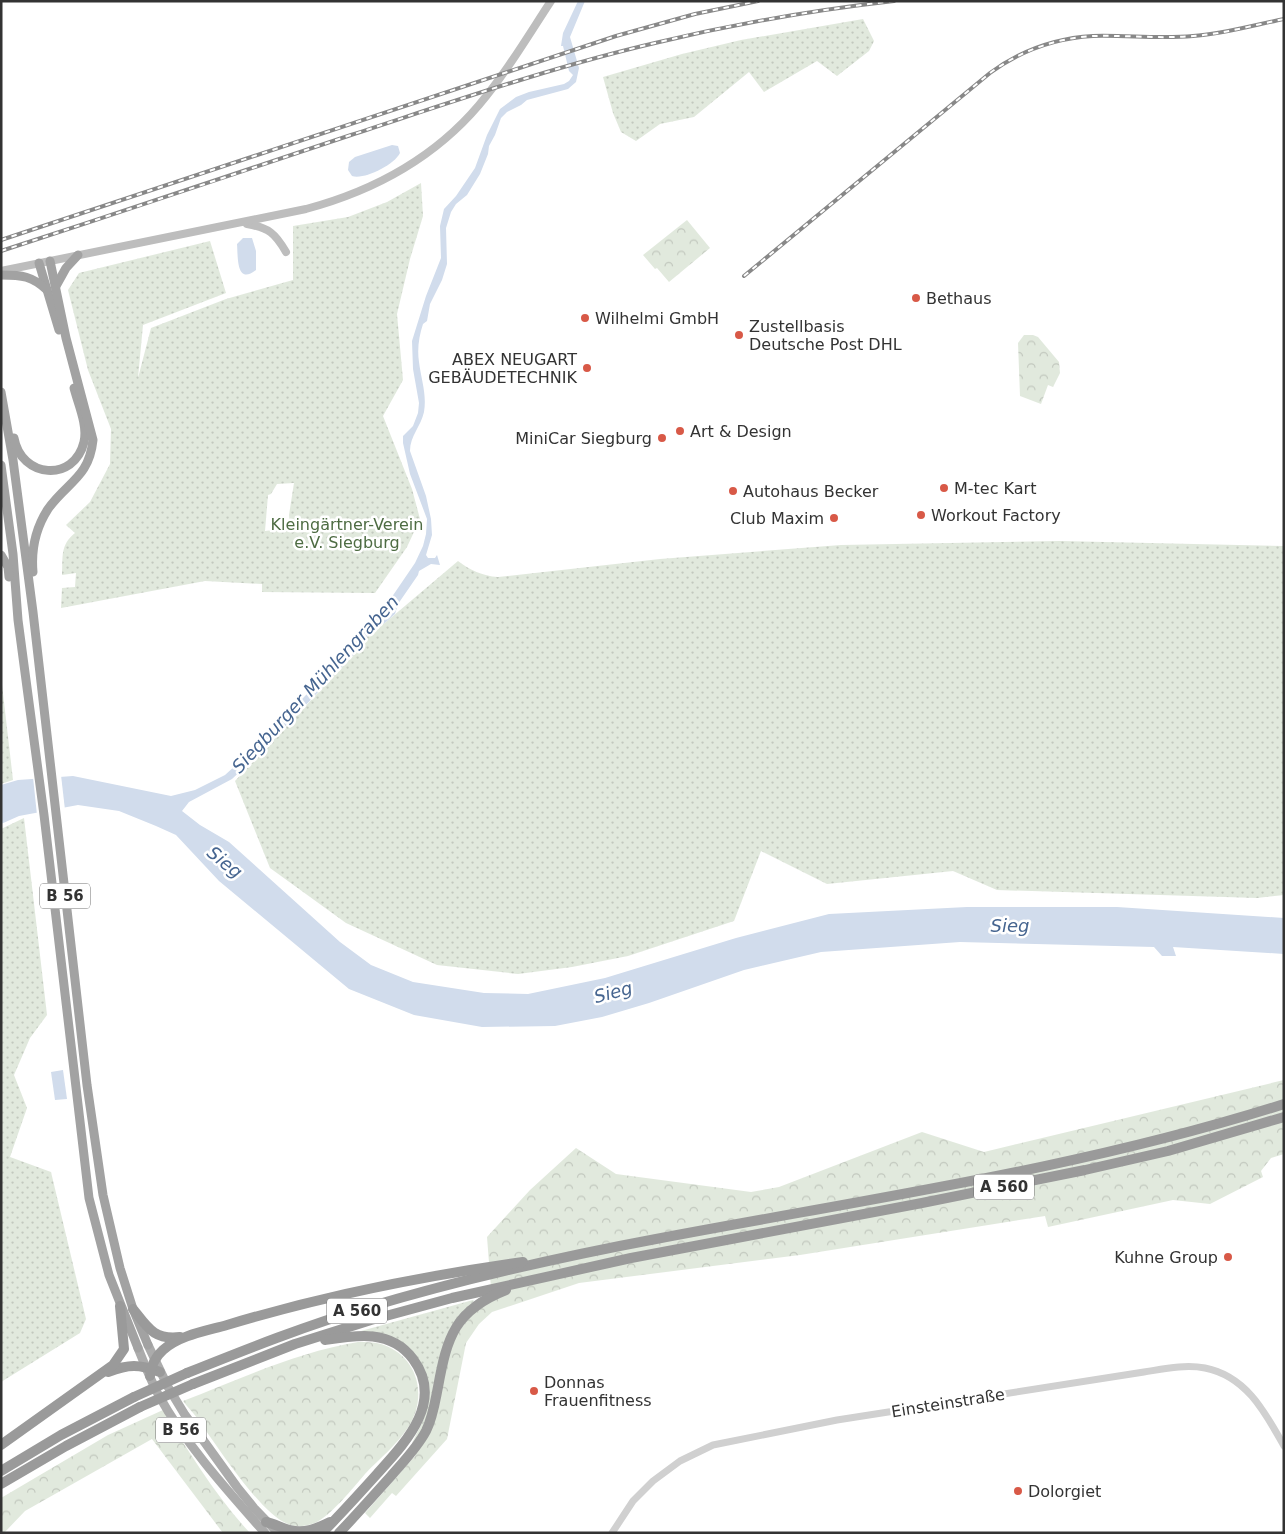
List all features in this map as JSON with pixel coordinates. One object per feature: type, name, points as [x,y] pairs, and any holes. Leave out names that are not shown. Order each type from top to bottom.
[{"type":"highway","points":[[52,289],[63,272],[78,255]]},
{"type":"highway","points":[[3,404],[11,420],[19,454],[26,462],[40,469],[56,471],[66,467],[81,451],[85,430],[62,340],[52,289],[50,260]]},
{"type":"highway","points":[[33,612],[35,592],[32,556],[35,537],[49,508],[87,467],[92,454],[93,440],[52,289],[39,263]]},
{"type":"highway","points":[[1,273],[31,278],[52,289]]},
{"type":"highway","name":"B 56","points":[[1,392],[13,460],[33,612],[82,1040],[103,1195],[120,1268],[133,1309],[148,1345]]},
{"type":"highway","name":"B 56","points":[[1,465],[13,554],[18,620],[37,754],[91,1206],[99,1240],[120,1306],[138,1348]]},
{"type":"highway","points":[[1,554],[8,567],[18,620]]},
{"type":"highway","name":"A 560","points":[[1,1471],[61,1435],[134,1396],[273,1339],[369,1307],[591,1252],[919,1191],[1103,1153],[1184,1133],[1284,1104]]},
{"type":"highway","name":"A 560","points":[[1,1484],[66,1446],[140,1407],[295,1344],[380,1317],[547,1275],[1002,1188],[1168,1151],[1284,1117]]},
{"type":"highway","points":[[105,1373],[127,1365],[152,1368],[164,1350],[191,1336],[258,1316],[386,1284],[464,1270],[591,1252]]},
{"type":"highway","points":[[339,1533],[410,1455],[426,1432],[433,1414],[448,1342],[459,1322],[467,1313],[486,1299],[547,1275]]},
{"type":"highway","points":[[1,1445],[113,1366],[124,1349],[120,1306]]},
{"type":"highway","points":[[133,1309],[153,1333],[170,1338],[191,1336]]},
{"type":"highway","points":[[295,1344],[355,1335],[376,1336],[402,1348],[418,1366],[422,1377],[424,1402],[412,1431],[395,1454],[322,1533]]},
{"type":"highway","points":[[344,1533],[361,1510]]},
{"type":"highway","points":[[266,1522],[300,1532],[317,1528],[335,1520]]},
{"type":"main road","points":[[1,273],[50,260],[283,214],[332,202],[366,189],[396,174],[436,146],[480,104],[518,52],[551,1]]},
{"type":"main road","points":[[243,223],[267,229],[277,238],[286,252]]},
{"type":"main road","name":"B 56","points":[[148,1345],[152,1368],[167,1409],[195,1450],[265,1533]]},
{"type":"main road","name":"B 56","points":[[138,1348],[168,1388],[221,1466],[266,1522],[278,1533]]},
{"type":"street","name":"Einsteinstraße","points":[[612,1533],[633,1501],[653,1481],[680,1461],[713,1445],[837,1420],[1163,1369],[1183,1367],[1204,1368],[1227,1374],[1253,1396],[1284,1446]]},
{"type":"green space","points":[[863,19],[874,41],[869,51],[837,76],[817,61],[764,92],[749,72],[694,117],[660,124],[636,141],[621,132],[613,113],[603,77],[682,54],[741,40]]},
{"type":"green space","name":"Kleingärtner-Verein e.V. Siegburg","points":[[421,183],[423,216],[410,259],[397,314],[403,380],[383,416],[412,489],[420,519],[407,547],[375,593],[262,592],[262,584],[205,581],[61,608],[62,588],[75,587],[76,573],[62,575],[65,547],[75,533],[66,525],[90,502],[110,464],[111,429],[88,370],[68,290],[79,273],[210,241],[226,293],[143,325],[138,378],[151,328],[226,299],[293,280],[293,226],[348,217],[387,202]],"holes":[[[294,483],[289,515],[290,528],[265,531],[268,495],[271,494],[277,484]]]},
{"type":"green space","points":[[687,220],[710,248],[669,282],[643,255]]},
{"type":"green space","points":[[1024,335],[1038,337],[1059,362],[1060,373],[1053,387],[1048,385],[1041,404],[1020,396],[1018,343]]},
{"type":"green space","points":[[1060,541],[1284,546],[1284,895],[1257,898],[997,890],[953,871],[827,884],[761,851],[734,921],[628,956],[572,967],[518,974],[437,965],[346,923],[270,868],[235,781],[361,647],[369,634],[386,622],[458,561],[477,572],[498,577],[660,559],[841,545]]},
{"type":"green space","points":[[1,676],[13,780],[1,784]]},
{"type":"green space","points":[[24,818],[47,1015],[30,1038],[14,1075],[27,1108],[10,1157],[51,1172],[86,1319],[80,1333],[1,1382],[1,829]]},
{"type":"green space","points":[[1284,1080],[1284,1154],[1271,1158],[1261,1171],[1263,1177],[1210,1204],[1173,1200],[1048,1227],[1045,1216],[800,1255],[579,1283],[492,1312],[479,1324],[466,1343],[447,1439],[396,1496],[392,1493],[370,1518],[365,1513],[415,1456],[456,1335],[473,1313],[492,1301],[487,1237],[530,1190],[576,1148],[616,1174],[751,1192],[779,1187],[922,1132],[984,1152]]},
{"type":"green space","points":[[473,1300],[466,1309],[420,1435],[412,1443],[427,1408],[418,1359],[361,1331]]},
{"type":"green space","points":[[358,1342],[384,1345],[396,1351],[405,1359],[412,1369],[418,1391],[415,1415],[399,1439],[330,1512],[310,1525],[288,1524],[277,1518],[252,1493],[183,1401],[291,1359]]},
{"type":"green space","points":[[163,1410],[215,1490],[250,1533],[223,1533],[152,1439],[25,1511],[4,1533],[1,1533],[1,1498],[108,1435]]},
{"type":"water","name":"Sieg","points":[[578,1],[585,1],[570,37],[579,68],[576,82],[568,89],[527,100],[507,112],[501,118],[480,174],[467,195],[456,204],[451,212],[446,228],[447,264],[442,280],[430,304],[427,321],[423,324],[419,338],[418,357],[425,405],[423,417],[410,446],[410,451],[426,496],[431,519],[432,535],[426,555],[428,558],[435,558],[437,555],[440,565],[431,564],[419,571],[398,604],[395,614],[369,634],[361,647],[261,752],[232,779],[189,802],[182,811],[200,825],[229,842],[340,942],[371,965],[413,982],[484,993],[528,994],[605,978],[736,938],[829,914],[967,907],[1117,907],[1284,918],[1284,954],[1173,947],[1176,956],[1162,956],[1154,947],[960,942],[821,952],[744,970],[602,1017],[555,1026],[482,1027],[414,1015],[349,989],[219,881],[176,835],[156,826],[119,811],[78,805],[19,816],[1,824],[1,785],[18,780],[73,776],[171,796],[195,790],[225,775],[316,685],[383,610],[415,563],[426,534],[427,519],[410,474],[403,436],[413,426],[418,413],[419,403],[413,369],[412,341],[426,296],[441,258],[440,226],[444,209],[456,196],[475,168],[487,135],[500,109],[516,97],[564,84],[573,75],[569,71],[563,46],[561,46],[563,33]]},
{"type":"water","points":[[392,145],[398,146],[400,153],[397,158],[385,167],[371,174],[357,177],[352,176],[348,170],[349,162],[355,157]]},
{"type":"water","points":[[243,238],[252,238],[256,251],[256,270],[249,274],[241,272],[238,262],[237,244]]},
{"type":"water","points":[[63,1070],[67,1099],[55,1100],[51,1072]]},
{"type":"pier","points":[[61,775],[65,810],[37,815],[33,777]]},
{"type":"railway","points":[[1,240],[616,36],[695,14],[758,1]]},
{"type":"railway","points":[[1,251],[464,98],[617,52],[744,24],[804,13],[894,1]]},
{"type":"railway","points":[[744,276],[990,73],[1026,52],[1052,43],[1079,37],[1193,36],[1284,19]]},
{"type":"place","name":"Bethaus","points":[[916,298]]},
{"type":"place","name":"Wilhelmi GmbH","points":[[585,318]]},
{"type":"place","name":"Zustellbasis Deutsche Post DHL","points":[[739,335]]},
{"type":"place","name":"ABEX NEUGART GEBÄUDETECHNIK","points":[[587,368]]},
{"type":"place","name":"Art & Design","points":[[680,431]]},
{"type":"place","name":"MiniCar Siegburg","points":[[662,438]]},
{"type":"place","name":"M-tec Kart","points":[[944,488]]},
{"type":"place","name":"Autohaus Becker","points":[[733,491]]},
{"type":"place","name":"Workout Factory","points":[[921,515]]},
{"type":"place","name":"Club Maxim","points":[[834,518]]},
{"type":"place","name":"Kuhne Group","points":[[1228,1257]]},
{"type":"place","name":"Donnas Frauenfitness","points":[[534,1391]]},
{"type":"place","name":"Dolorgiet","points":[[1018,1491]]},
{"type":"water label","name":"Siegburger Mühlengraben","points":[[315,684]]}]
